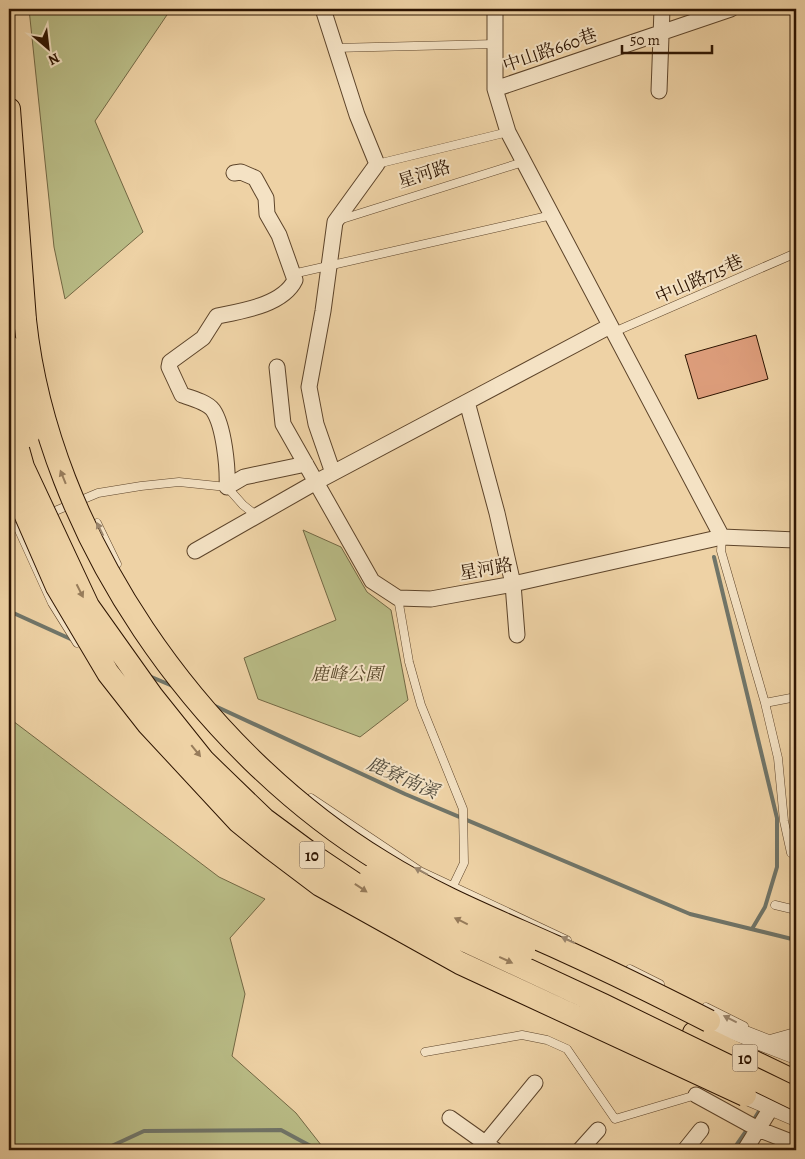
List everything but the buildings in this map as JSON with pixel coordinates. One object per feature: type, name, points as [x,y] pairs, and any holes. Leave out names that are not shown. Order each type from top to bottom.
[{"type":"main road","points":[[9,109],[28,356],[45,428],[80,519],[99,555],[126,601],[174,672],[206,712],[256,763],[295,799],[381,862],[429,889],[703,1012]]},
{"type":"main road","name":"10","points":[[9,346],[30,446],[64,527],[100,595],[168,696],[231,767],[276,809],[306,832],[390,888],[796,1082]]},
{"type":"main road","name":"10","points":[[9,417],[23,467],[88,606],[152,696],[204,760],[264,819],[318,859],[382,902],[603,1005],[796,1099]]},
{"type":"main road","points":[[9,478],[57,587],[108,673],[154,731],[239,822],[320,885],[460,963],[745,1095]]},
{"type":"street","name":"星河路","points":[[323,9],[357,115],[377,164],[335,222],[330,267],[309,388],[316,424],[333,473]]},
{"type":"street","points":[[495,9],[495,89],[508,132],[722,537]]},
{"type":"street","points":[[659,91],[662,9]]},
{"type":"street","name":"中山路660巷","points":[[495,89],[731,9]]},
{"type":"street","points":[[227,487],[228,475],[220,424],[212,409],[194,398],[182,395],[169,367],[170,362],[203,338],[217,316],[254,310],[290,290],[295,280],[279,236],[267,214],[266,198],[255,178],[241,172],[234,173]]},
{"type":"street","points":[[194,551],[333,473],[468,402],[612,330]]},
{"type":"street","points":[[277,367],[283,424],[372,581],[398,598]]},
{"type":"street","points":[[468,402],[498,512],[513,584],[517,635]]},
{"type":"street","points":[[227,487],[244,478],[306,464]]},
{"type":"street","name":"星河路","points":[[398,598],[430,598],[513,584],[722,537],[796,540]]},
{"type":"street","points":[[703,1012],[796,1055]]},
{"type":"street","points":[[771,1044],[796,1037]]},
{"type":"street","points":[[450,1118],[487,1148],[535,1083]]},
{"type":"street","points":[[696,1094],[758,1129],[791,1142]]},
{"type":"street","points":[[745,1095],[796,1118]]},
{"type":"street","points":[[744,1150],[771,1108]]},
{"type":"street","points":[[580,1150],[598,1130]]},
{"type":"street","points":[[685,1150],[701,1130]]},
{"type":"lane","points":[[334,48],[496,44]]},
{"type":"lane","name":"星河路","points":[[377,164],[508,132]]},
{"type":"lane","name":"星河路","points":[[335,222],[523,162]]},
{"type":"lane","points":[[295,280],[297,273],[552,215]]},
{"type":"lane","name":"中山路715巷","points":[[612,330],[796,253]]},
{"type":"lane","points":[[82,649],[52,603],[17,526],[98,493],[179,482],[227,487],[243,505],[258,516]]},
{"type":"lane","points":[[85,499],[89,508]]},
{"type":"lane","points":[[93,516],[124,576]]},
{"type":"lane","points":[[722,537],[721,551],[778,758],[784,821],[791,853]]},
{"type":"lane","points":[[398,598],[409,662],[421,705],[464,809],[464,863],[453,886]]},
{"type":"lane","points":[[153,627],[198,690],[231,724]]},
{"type":"lane","points":[[764,703],[796,697]]},
{"type":"lane","points":[[124,709],[167,758],[246,839]]},
{"type":"lane","points":[[305,793],[420,871],[575,943]]},
{"type":"lane","points":[[268,856],[329,898],[424,951],[682,1076]]},
{"type":"lane","points":[[776,905],[796,910]]},
{"type":"lane","points":[[618,964],[671,989]]},
{"type":"lane","points":[[425,1052],[522,1035],[547,1040],[567,1049],[614,1120],[696,1094]]},
{"type":"lane","points":[[716,1093],[745,1095]]},
{"type":"green space","points":[[29,9],[171,9],[95,121],[143,232],[65,299],[54,247]]},
{"type":"green space","name":"鹿峰公園","points":[[303,530],[341,547],[367,592],[391,610],[408,700],[360,737],[258,699],[244,658],[336,620]]},
{"type":"green space","points":[[9,718],[219,877],[265,899],[230,938],[245,994],[232,1056],[296,1113],[325,1150],[9,1150]]},
{"type":"waterway","points":[[714,557],[777,818],[777,867],[765,907],[752,929]]},
{"type":"waterway","name":"鹿寮南溪","points":[[9,611],[75,641]]},
{"type":"waterway","name":"鹿寮南溪","points":[[149,676],[175,687]]},
{"type":"waterway","name":"鹿寮南溪","points":[[215,706],[405,794],[690,914],[796,940],[796,942]]},
{"type":"waterway","points":[[753,1121],[761,1108]]},
{"type":"waterway","points":[[733,1150],[749,1127]]},
{"type":"waterway","points":[[103,1150],[144,1131],[281,1130],[318,1150]]}]
